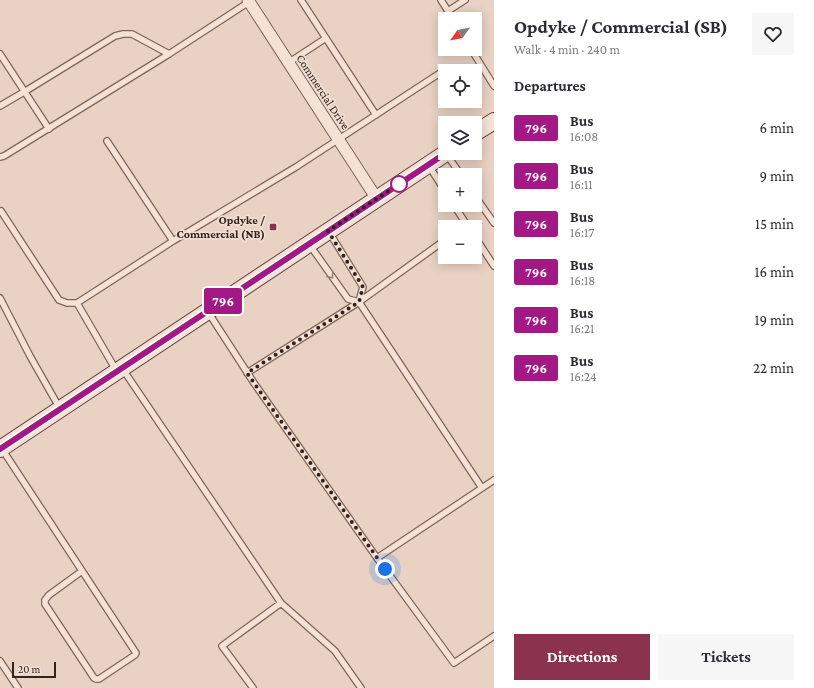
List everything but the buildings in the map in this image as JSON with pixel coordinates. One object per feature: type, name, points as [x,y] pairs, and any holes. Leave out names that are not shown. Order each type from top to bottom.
[{"type":"main road","points":[[482,129],[494,121]]},
{"type":"main road","points":[[1,449],[438,158]]},
{"type":"street","name":"Commercial Drive","points":[[248,1],[377,199]]},
{"type":"lane","points":[[300,0],[376,114]]},
{"type":"lane","points":[[441,0],[448,12],[465,0]]},
{"type":"lane","points":[[0,157],[49,129],[169,54],[248,1]]},
{"type":"lane","points":[[0,106],[115,36],[132,34],[169,54]]},
{"type":"lane","points":[[288,63],[326,38]]},
{"type":"lane","points":[[0,54],[49,129]]},
{"type":"lane","points":[[475,56],[494,86]]},
{"type":"lane","points":[[1,211],[59,300],[67,303],[77,303],[173,241],[296,167],[438,74]]},
{"type":"lane","points":[[107,141],[173,241]]},
{"type":"lane","points":[[428,165],[438,180]]},
{"type":"lane","points":[[482,206],[494,223]]},
{"type":"lane","points":[[328,231],[363,287],[359,302]]},
{"type":"lane","points":[[308,244],[348,299],[359,302],[482,488]]},
{"type":"lane","points":[[247,373],[359,302],[438,245]]},
{"type":"lane","points":[[482,248],[494,266]]},
{"type":"lane","points":[[0,298],[60,410]]},
{"type":"lane","points":[[77,303],[120,370],[281,603],[335,651],[361,688]]},
{"type":"lane","points":[[208,311],[247,373],[377,558],[454,663],[494,636]]},
{"type":"lane","points":[[1,449],[82,571],[136,653],[99,679],[94,678],[45,604],[45,600],[49,595],[82,571]]},
{"type":"lane","points":[[377,558],[494,480]]},
{"type":"lane","points":[[253,688],[222,646],[281,603]]},
{"type":"lane","points":[[0,661],[18,688]]},
{"type":"bus line","name":"796","points":[[0,449],[438,158]]},
{"type":"place","name":"Opdyke / Commercial (NB)","points":[[273,227]]},
{"type":"route","points":[[385,569],[247,373],[359,302],[363,287],[328,231],[399,184]]}]
